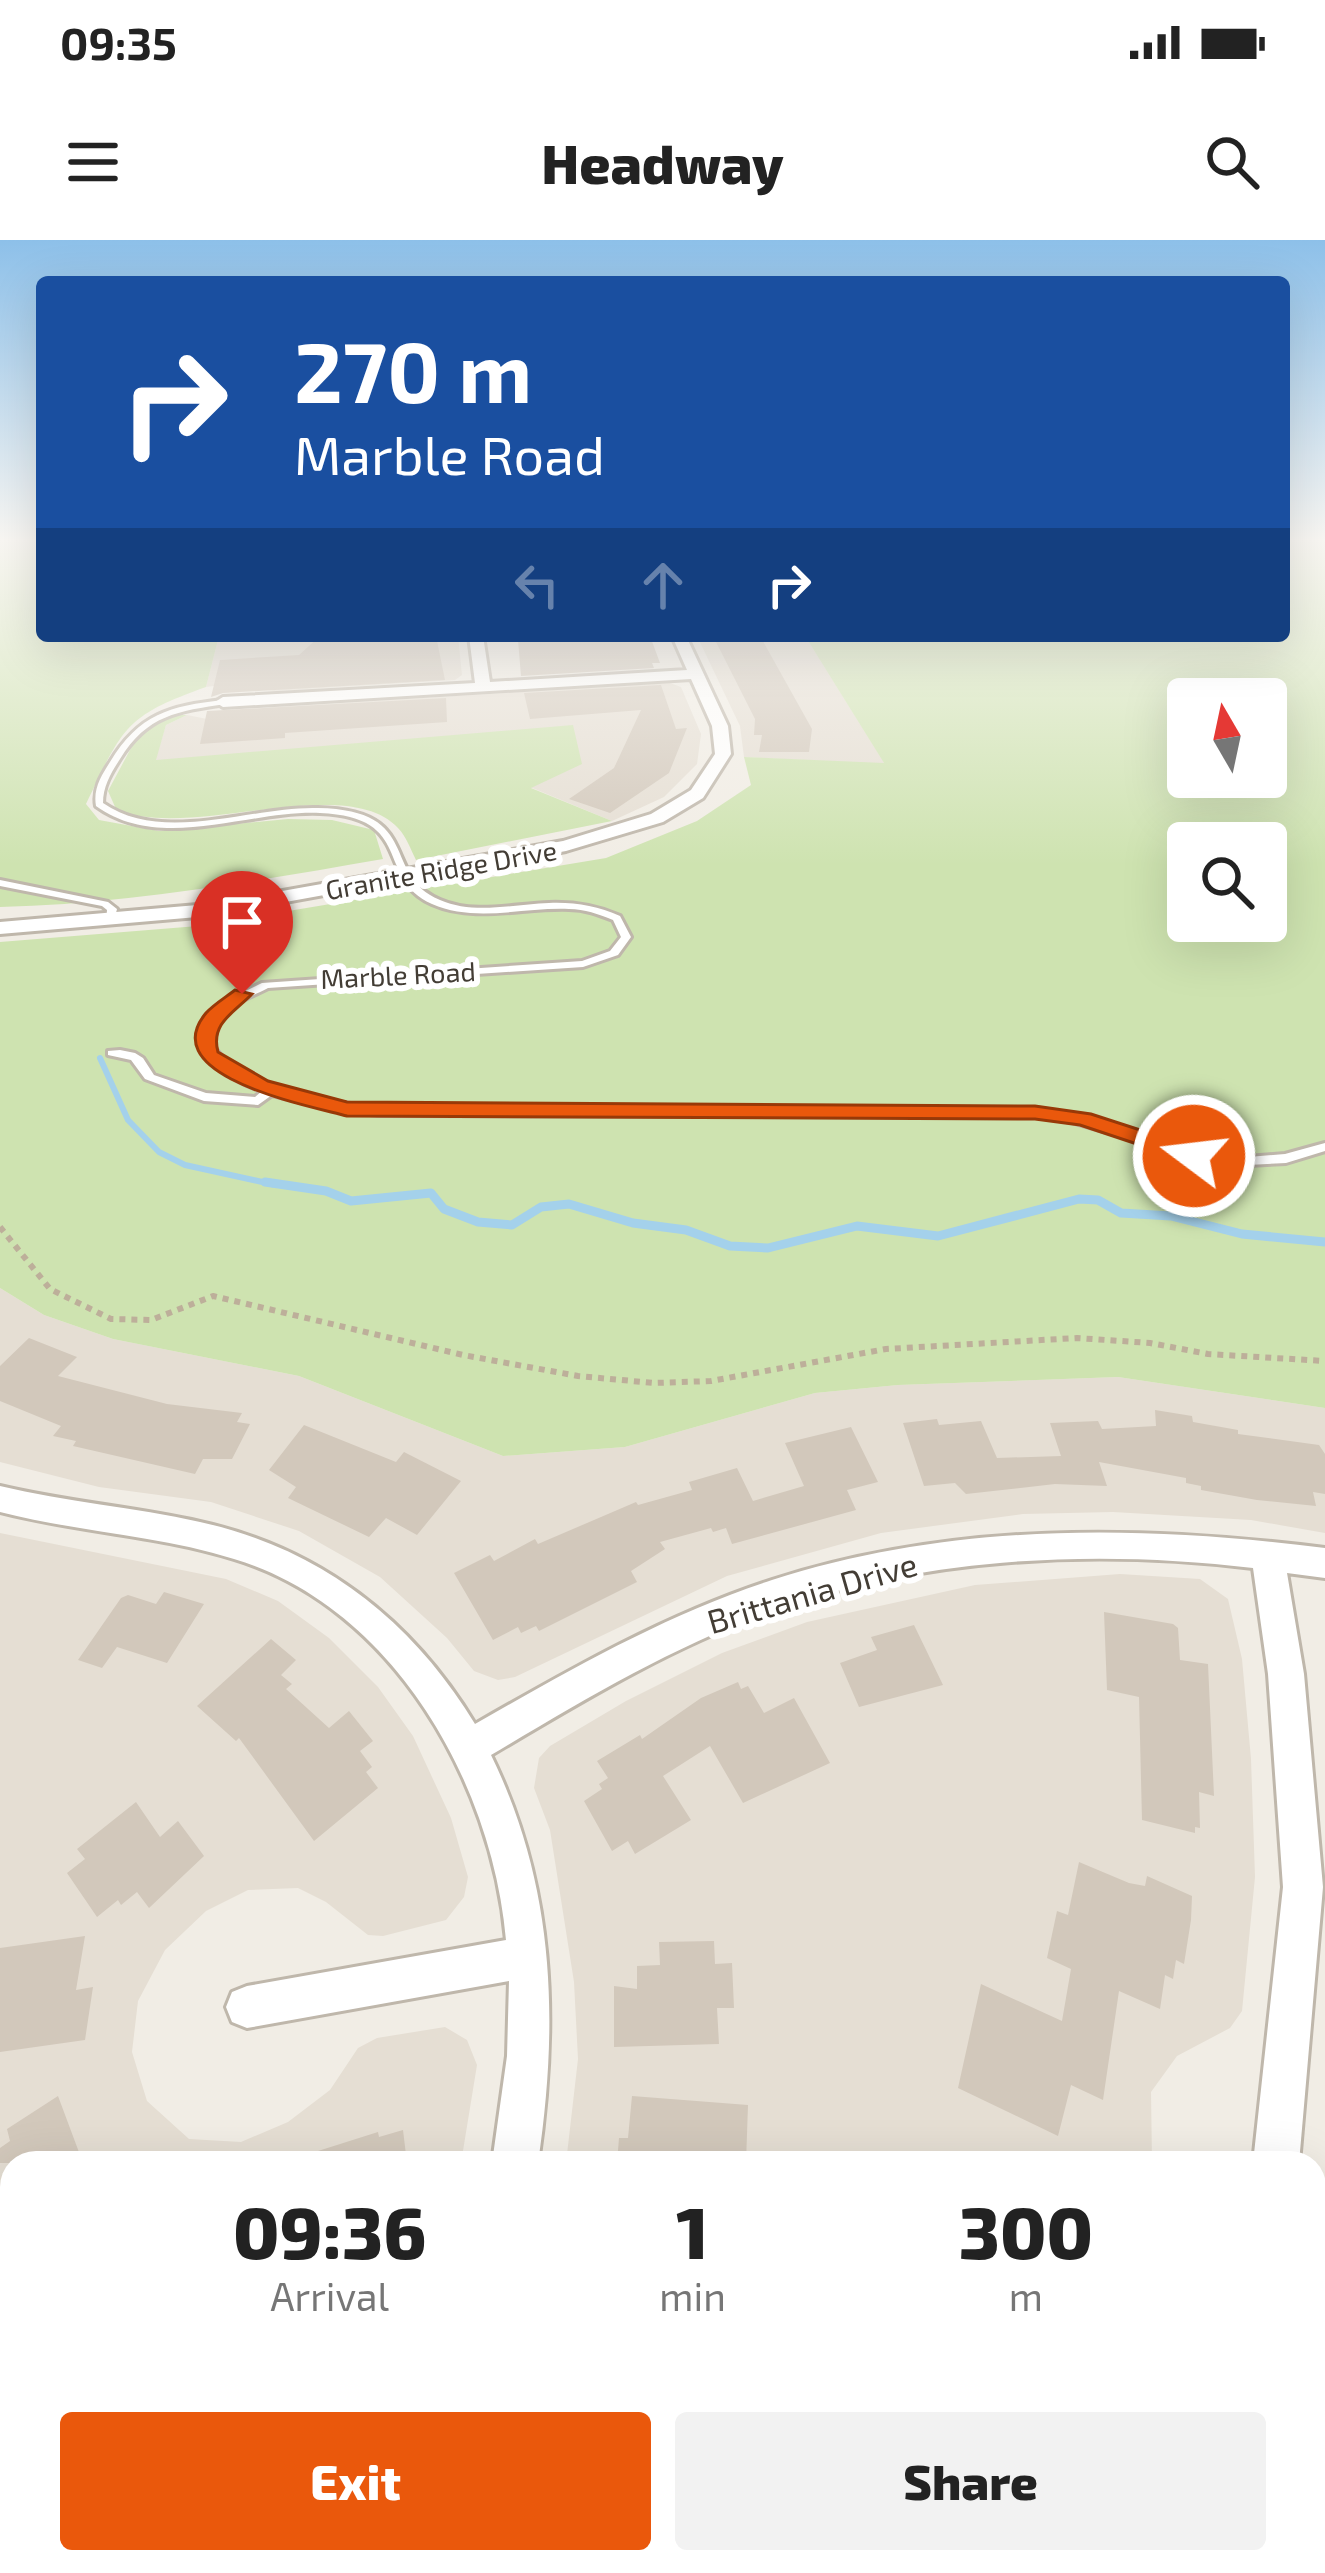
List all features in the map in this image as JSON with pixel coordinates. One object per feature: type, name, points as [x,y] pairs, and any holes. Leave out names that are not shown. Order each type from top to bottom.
[{"type":"street","points":[[478,648],[483,686]]},
{"type":"street","name":"Granite Ridge Drive","points":[[0,928],[209,910],[409,875],[596,839],[680,806],[710,781],[723,754],[720,725],[684,648]]},
{"type":"street","points":[[223,702],[696,674]]},
{"type":"street","points":[[0,1498],[62,1514],[196,1534],[299,1570],[375,1624],[412,1660],[470,1747],[506,1836],[528,1958],[530,2036],[516,2151]]},
{"type":"street","name":"Brittania Drive","points":[[470,1747],[698,1624],[755,1602],[883,1565],[996,1549],[1090,1543],[1168,1544],[1325,1563]]},
{"type":"street","points":[[1267,1554],[1286,1674],[1303,1887],[1277,2151]]},
{"type":"street","points":[[247,2007],[528,1958]]},
{"type":"lane","name":"Marble Road","points":[[223,702],[165,713],[133,731],[100,788],[99,804],[116,817],[150,824],[314,810],[351,813],[388,831],[409,875],[424,896],[437,903],[475,909],[589,908],[617,918],[626,937],[614,953],[583,964],[290,980],[242,994],[212,1018],[205,1042],[208,1054],[236,1074],[272,1089],[319,1104],[380,1111],[1035,1112],[1083,1119],[1161,1148],[1225,1160],[1287,1157],[1325,1147]]},
{"type":"lane","points":[[0,883],[105,904],[112,909],[109,921]]},
{"type":"lane","points":[[112,1053],[128,1052],[140,1059],[149,1077],[204,1097],[258,1101],[272,1089]]},
{"type":"path","points":[[0,1227],[50,1289],[111,1319],[151,1320],[213,1296],[463,1355],[616,1380],[711,1382],[886,1349],[1077,1338],[1150,1343],[1208,1354],[1325,1361]]},
{"type":"shaded area","points":[[216,648],[459,648],[462,675],[455,680],[274,691],[230,684],[206,687]]},
{"type":"shaded area","points":[[703,648],[812,648],[885,764],[744,757],[740,726]]},
{"type":"shaded area","points":[[670,683],[681,687],[701,734],[697,764],[664,797],[612,821],[530,787],[155,760],[166,725],[187,715],[207,719],[273,707]]},
{"type":"shaded area","points":[[0,1288],[44,1315],[113,1339],[299,1376],[503,1456],[625,1447],[815,1393],[898,1385],[1118,1377],[1325,1408],[1325,1533],[1251,1520],[1113,1512],[1023,1514],[881,1533],[727,1576],[515,1677],[498,1680],[474,1671],[447,1638],[380,1577],[299,1531],[211,1502],[99,1487],[0,1462]]},
{"type":"shaded area","points":[[0,1533],[226,1579],[278,1601],[329,1638],[378,1687],[413,1736],[451,1818],[468,1877],[464,1897],[446,1920],[383,1936],[368,1935],[326,1902],[298,1888],[248,1890],[206,1911],[165,1950],[138,2001],[132,2052],[147,2101],[189,2139],[241,2142],[288,2122],[330,2090],[358,2048],[377,2038],[445,2027],[467,2040],[477,2065],[463,2151],[0,2151]]},
{"type":"shaded area","points":[[1120,1574],[1200,1579],[1228,1599],[1242,1659],[1251,1759],[1255,1877],[1242,2011],[1230,2028],[1177,2056],[1151,2092],[1152,2151],[567,2151],[578,2059],[574,1982],[550,1830],[534,1788],[539,1758],[550,1746],[626,1701],[722,1653],[807,1622],[975,1585]]},
{"type":"green space","points":[[0,648],[216,648],[206,687],[158,707],[129,728],[86,804],[99,820],[159,831],[288,819],[332,820],[374,830],[383,859],[144,896],[0,907]]},
{"type":"green space","points":[[812,648],[1325,648],[1325,1408],[1118,1377],[898,1385],[815,1393],[625,1447],[503,1456],[299,1376],[113,1339],[44,1315],[0,1288],[0,942],[198,926],[606,858],[697,821],[751,785],[744,757],[884,763]]},
{"type":"green space","points":[[172,715],[187,715],[166,725],[156,760],[573,725],[582,764],[531,788],[612,821],[416,860],[398,828],[374,812],[342,806],[183,818],[147,817],[116,809],[108,791],[138,735]]},
{"type":"building","points":[[307,648],[438,648],[445,680],[211,697],[220,660],[299,655]]},
{"type":"building","points":[[519,648],[654,648],[660,663],[652,663],[654,668],[521,676]]},
{"type":"building","points":[[719,648],[767,648],[812,729],[809,752],[759,752],[762,735],[754,735],[755,719]]},
{"type":"building","points":[[661,685],[676,729],[687,728],[669,773],[610,813],[569,799],[614,768],[641,710],[530,719],[524,693]]},
{"type":"building","points":[[446,698],[447,722],[200,744],[207,711]]},
{"type":"building","points":[[29,1338],[77,1357],[58,1376],[167,1404],[242,1413],[237,1422],[250,1424],[232,1459],[203,1459],[195,1474],[73,1446],[76,1441],[53,1436],[61,1426],[0,1401],[0,1366]]},
{"type":"building","points":[[1155,1410],[1192,1416],[1193,1422],[1238,1430],[1238,1434],[1319,1445],[1325,1454],[1325,1494],[1313,1492],[1316,1506],[1257,1500],[1201,1490],[1201,1486],[1186,1483],[1186,1478],[1099,1462],[1107,1486],[1055,1484],[966,1494],[955,1483],[924,1486],[903,1423],[981,1421],[997,1458],[1061,1456],[1050,1423],[1098,1421],[1102,1429],[1156,1426]]},
{"type":"building","points":[[304,1425],[396,1462],[404,1452],[461,1481],[417,1535],[386,1518],[369,1537],[288,1498],[296,1487],[269,1470]]},
{"type":"building","points":[[851,1427],[878,1482],[847,1490],[856,1510],[732,1544],[726,1528],[660,1542],[665,1549],[631,1571],[637,1582],[539,1631],[536,1626],[521,1633],[518,1627],[493,1640],[454,1573],[490,1555],[494,1561],[535,1539],[538,1544],[636,1502],[692,1490],[689,1482],[737,1468],[753,1501],[804,1486],[785,1443]]},
{"type":"building","points":[[164,1592],[204,1604],[167,1663],[117,1647],[102,1668],[78,1660],[121,1598],[128,1595],[156,1604]]},
{"type":"building","points":[[1104,1612],[1173,1624],[1178,1628],[1180,1660],[1208,1664],[1214,1796],[1199,1792],[1200,1828],[1195,1827],[1195,1833],[1142,1820],[1139,1697],[1107,1690]]},
{"type":"building","points":[[914,1625],[943,1685],[859,1707],[840,1663],[877,1650],[871,1637]]},
{"type":"building","points":[[271,1639],[296,1660],[281,1675],[292,1684],[286,1689],[329,1728],[349,1711],[373,1741],[360,1751],[372,1767],[366,1772],[378,1788],[314,1841],[239,1738],[236,1741],[197,1706]]},
{"type":"building","points":[[738,1682],[741,1689],[748,1686],[764,1713],[794,1698],[830,1763],[743,1803],[710,1746],[663,1776],[691,1820],[635,1854],[628,1841],[612,1851],[584,1801],[602,1789],[599,1784],[608,1778],[597,1761],[640,1735],[642,1739],[701,1698]]},
{"type":"building","points":[[136,1802],[160,1837],[178,1821],[204,1856],[149,1908],[137,1892],[97,1917],[67,1873],[85,1859],[77,1849]]},
{"type":"building","points":[[1079,1862],[1129,1883],[1145,1886],[1147,1876],[1192,1896],[1191,1920],[1184,1964],[1176,1960],[1173,1979],[1165,1975],[1160,2009],[1119,1991],[1103,2100],[1071,2085],[1058,2136],[958,2088],[981,1984],[1062,2021],[1071,1969],[1047,1958],[1057,1911],[1068,1915]]},
{"type":"building","points":[[85,1936],[76,1990],[93,1987],[85,2040],[0,2052],[0,1948]]},
{"type":"building","points":[[714,1941],[715,1964],[732,1963],[734,2008],[717,2008],[719,2044],[614,2047],[614,1986],[637,1989],[637,1966],[660,1965],[659,1942]]},
{"type":"building","points":[[58,2096],[79,2151],[0,2151],[10,2141],[7,2129]]},
{"type":"building","points":[[632,2096],[748,2105],[746,2151],[618,2151],[619,2138],[628,2138]]},
{"type":"building","points":[[403,2130],[406,2151],[318,2151],[378,2132],[379,2137]]},
{"type":"waterway","points":[[100,1058],[128,1120],[159,1152],[185,1165],[276,1185]]},
{"type":"waterway","points":[[265,1182],[326,1191],[351,1201],[431,1193],[444,1209],[478,1222],[512,1225],[541,1207],[569,1204],[633,1223],[686,1230],[730,1246],[768,1248],[857,1226],[938,1236],[1079,1199],[1098,1200],[1121,1213],[1171,1216],[1242,1234],[1325,1242]]},
{"type":"route","points":[[242,994],[212,1018],[205,1042],[208,1054],[219,1065],[261,1085],[347,1109],[1035,1112],[1083,1119],[1194,1156]]}]
